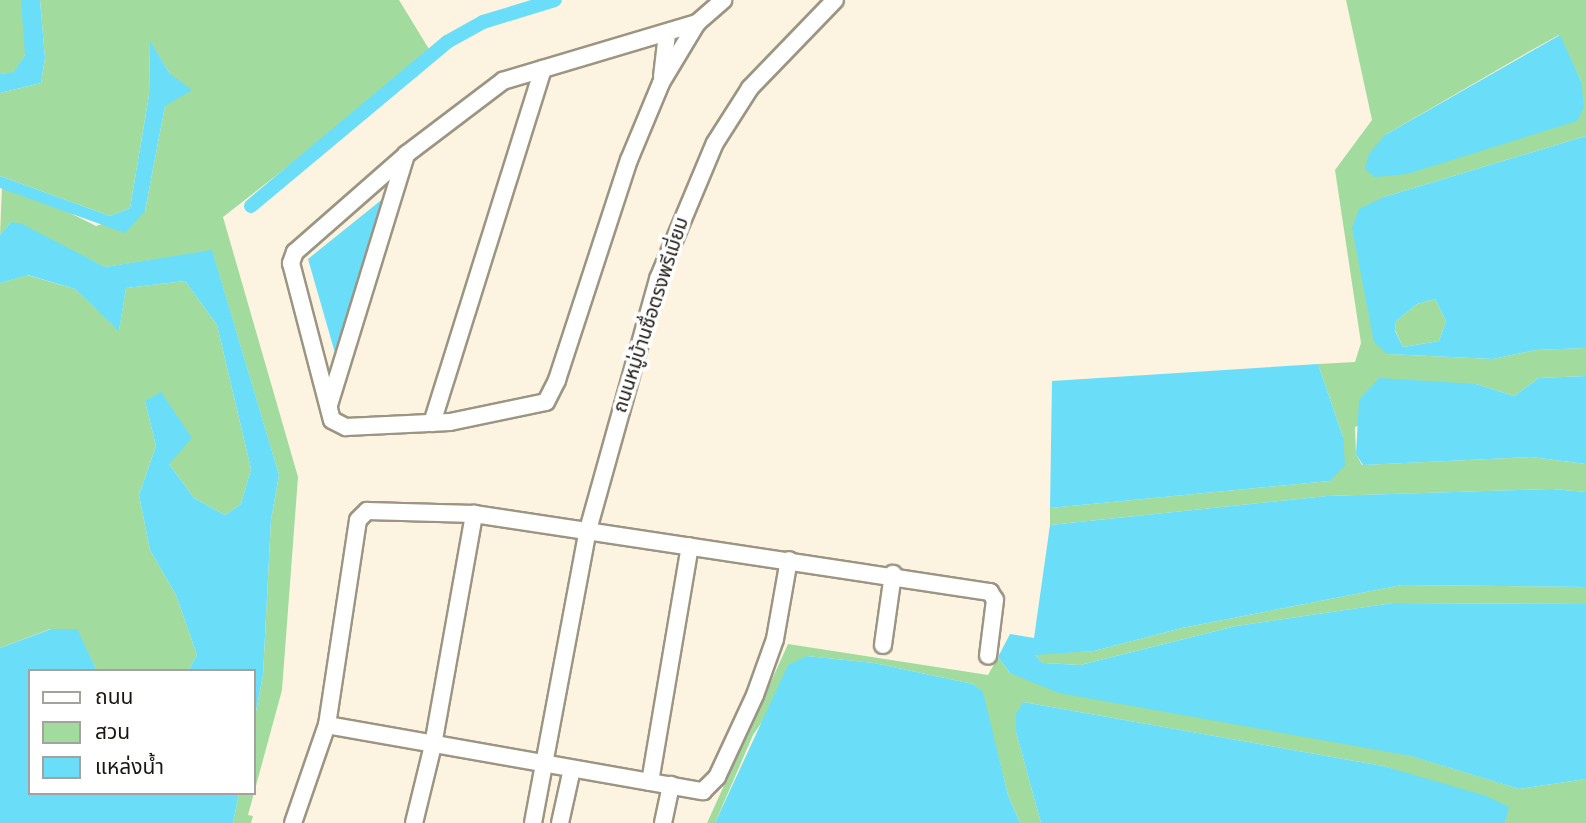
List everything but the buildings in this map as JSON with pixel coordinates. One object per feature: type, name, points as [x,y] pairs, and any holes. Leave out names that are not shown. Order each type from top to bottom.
[{"type":"street","points":[[697,23],[503,81],[480,95],[407,154],[292,257],[332,420],[346,428],[432,422],[530,408],[552,394],[629,160],[662,83],[697,23],[723,0]]},
{"type":"street","name":"ถนนหมู่บ้านซื่อตรงพรีเมี่ยม","points":[[533,823],[588,530],[603,469],[659,279],[715,143],[750,88],[835,0]]},
{"type":"street","points":[[662,83],[667,34]]},
{"type":"street","points":[[432,422],[543,69]]},
{"type":"street","points":[[328,407],[407,154]]},
{"type":"street","points":[[293,823],[327,725],[362,513],[407,508],[474,513],[893,575],[994,595],[988,656]]},
{"type":"street","points":[[414,823],[433,745],[474,513]]},
{"type":"street","points":[[650,782],[690,545]]},
{"type":"street","points":[[327,725],[703,791],[717,777],[755,695],[775,639],[789,560]]},
{"type":"street","points":[[883,645],[893,575]]},
{"type":"street","points":[[560,823],[572,769]]},
{"type":"street","points":[[663,823],[671,785]]},
{"type":"green space","points":[[0,0],[21,0],[26,16],[25,55],[14,73],[0,74]]},
{"type":"green space","points":[[40,0],[399,0],[432,54],[223,217],[298,477],[282,690],[256,786],[256,712],[263,675],[271,520],[279,475],[212,251],[105,267],[11,222],[0,235],[2,187],[42,199],[96,226],[145,211],[170,74],[150,42],[149,95],[130,208],[110,216],[0,176],[0,93],[41,83],[45,58]]},
{"type":"green space","points":[[1346,0],[1586,0],[1586,136],[1384,197],[1387,354],[1493,359],[1536,350],[1586,348],[1586,376],[1539,378],[1514,396],[1476,384],[1355,427],[1356,454],[1362,465],[1531,457],[1586,464],[1586,492],[1552,489],[1327,496],[1050,525],[1050,508],[1330,481],[1343,437],[1318,364],[1355,362],[1361,343],[1335,170],[1372,120]],"holes":[[[1559,35],[1581,81],[1385,135]]]},
{"type":"green space","points":[[27,275],[75,289],[119,330],[126,288],[185,281],[217,325],[251,469],[241,504],[225,515],[194,498],[169,464],[145,401],[156,446],[139,495],[150,550],[176,595],[197,655],[189,669],[96,669],[76,629],[50,629],[0,648],[0,283]]},
{"type":"green space","points":[[1435,299],[1446,321],[1439,341],[1403,347],[1395,330],[1396,321],[1417,304]]},
{"type":"green space","points":[[1402,585],[1586,587],[1586,604],[1393,603],[1236,626],[1080,665],[1043,663],[1034,654],[1094,651],[1182,628]]},
{"type":"green space","points":[[788,644],[988,675],[998,657],[1010,673],[1412,756],[1519,789],[1586,779],[1586,823],[1505,823],[1508,807],[1383,766],[1023,702],[1016,732],[1041,823],[1020,823],[1008,795],[982,692],[973,684],[874,663],[807,656],[753,735],[715,823],[707,823]]},
{"type":"green space","points":[[239,795],[253,795],[248,815],[253,816],[251,823],[233,823]]},
{"type":"water","points":[[21,0],[40,0],[45,58],[41,83],[0,93],[0,74],[14,72],[25,55]]},
{"type":"water","points":[[1560,35],[1581,81],[1584,107],[1577,121],[1407,174],[1375,177],[1365,169],[1369,154],[1385,135]]},
{"type":"water","points":[[150,41],[170,74],[192,90],[165,106],[145,211],[125,233],[0,188],[0,176],[110,216],[130,208],[149,95]]},
{"type":"water","points":[[1586,136],[1586,348],[1536,350],[1493,359],[1387,354],[1374,342],[1352,228],[1359,209],[1384,197]],"holes":[[[1435,299],[1446,321],[1439,341],[1403,347],[1395,331],[1396,321],[1417,304]]]},
{"type":"water","points":[[395,189],[337,360],[308,259]]},
{"type":"water","points":[[11,222],[22,224],[105,267],[212,250],[279,475],[271,520],[263,675],[256,712],[256,669],[189,669],[197,655],[176,595],[150,550],[139,495],[156,446],[145,401],[161,392],[192,438],[169,464],[194,498],[225,515],[241,504],[251,469],[217,325],[185,281],[126,288],[119,331],[75,289],[28,275],[0,283],[0,235]]},
{"type":"water","points":[[1318,364],[1343,437],[1345,465],[1330,481],[1050,508],[1052,381]]},
{"type":"water","points":[[1586,376],[1586,464],[1531,457],[1363,465],[1356,454],[1359,400],[1379,378],[1476,384],[1514,396],[1539,378]]},
{"type":"water","points":[[1552,489],[1586,492],[1586,587],[1402,585],[1182,628],[1094,651],[1035,655],[1043,663],[1080,665],[1236,626],[1393,603],[1586,604],[1586,779],[1519,789],[1411,756],[1059,693],[1010,673],[998,657],[1010,634],[1034,638],[1050,525],[1327,496]]},
{"type":"water","points":[[51,629],[77,629],[96,669],[28,669],[28,795],[239,795],[233,823],[0,823],[0,648]]},
{"type":"water","points":[[807,656],[874,663],[973,684],[983,692],[1008,795],[1020,823],[715,823],[788,665]]},
{"type":"water","points":[[1023,702],[1383,766],[1486,796],[1509,807],[1505,823],[1041,823],[1016,732],[1016,714]]},
{"type":"waterway","points":[[251,206],[447,42],[483,22],[555,0]]}]
